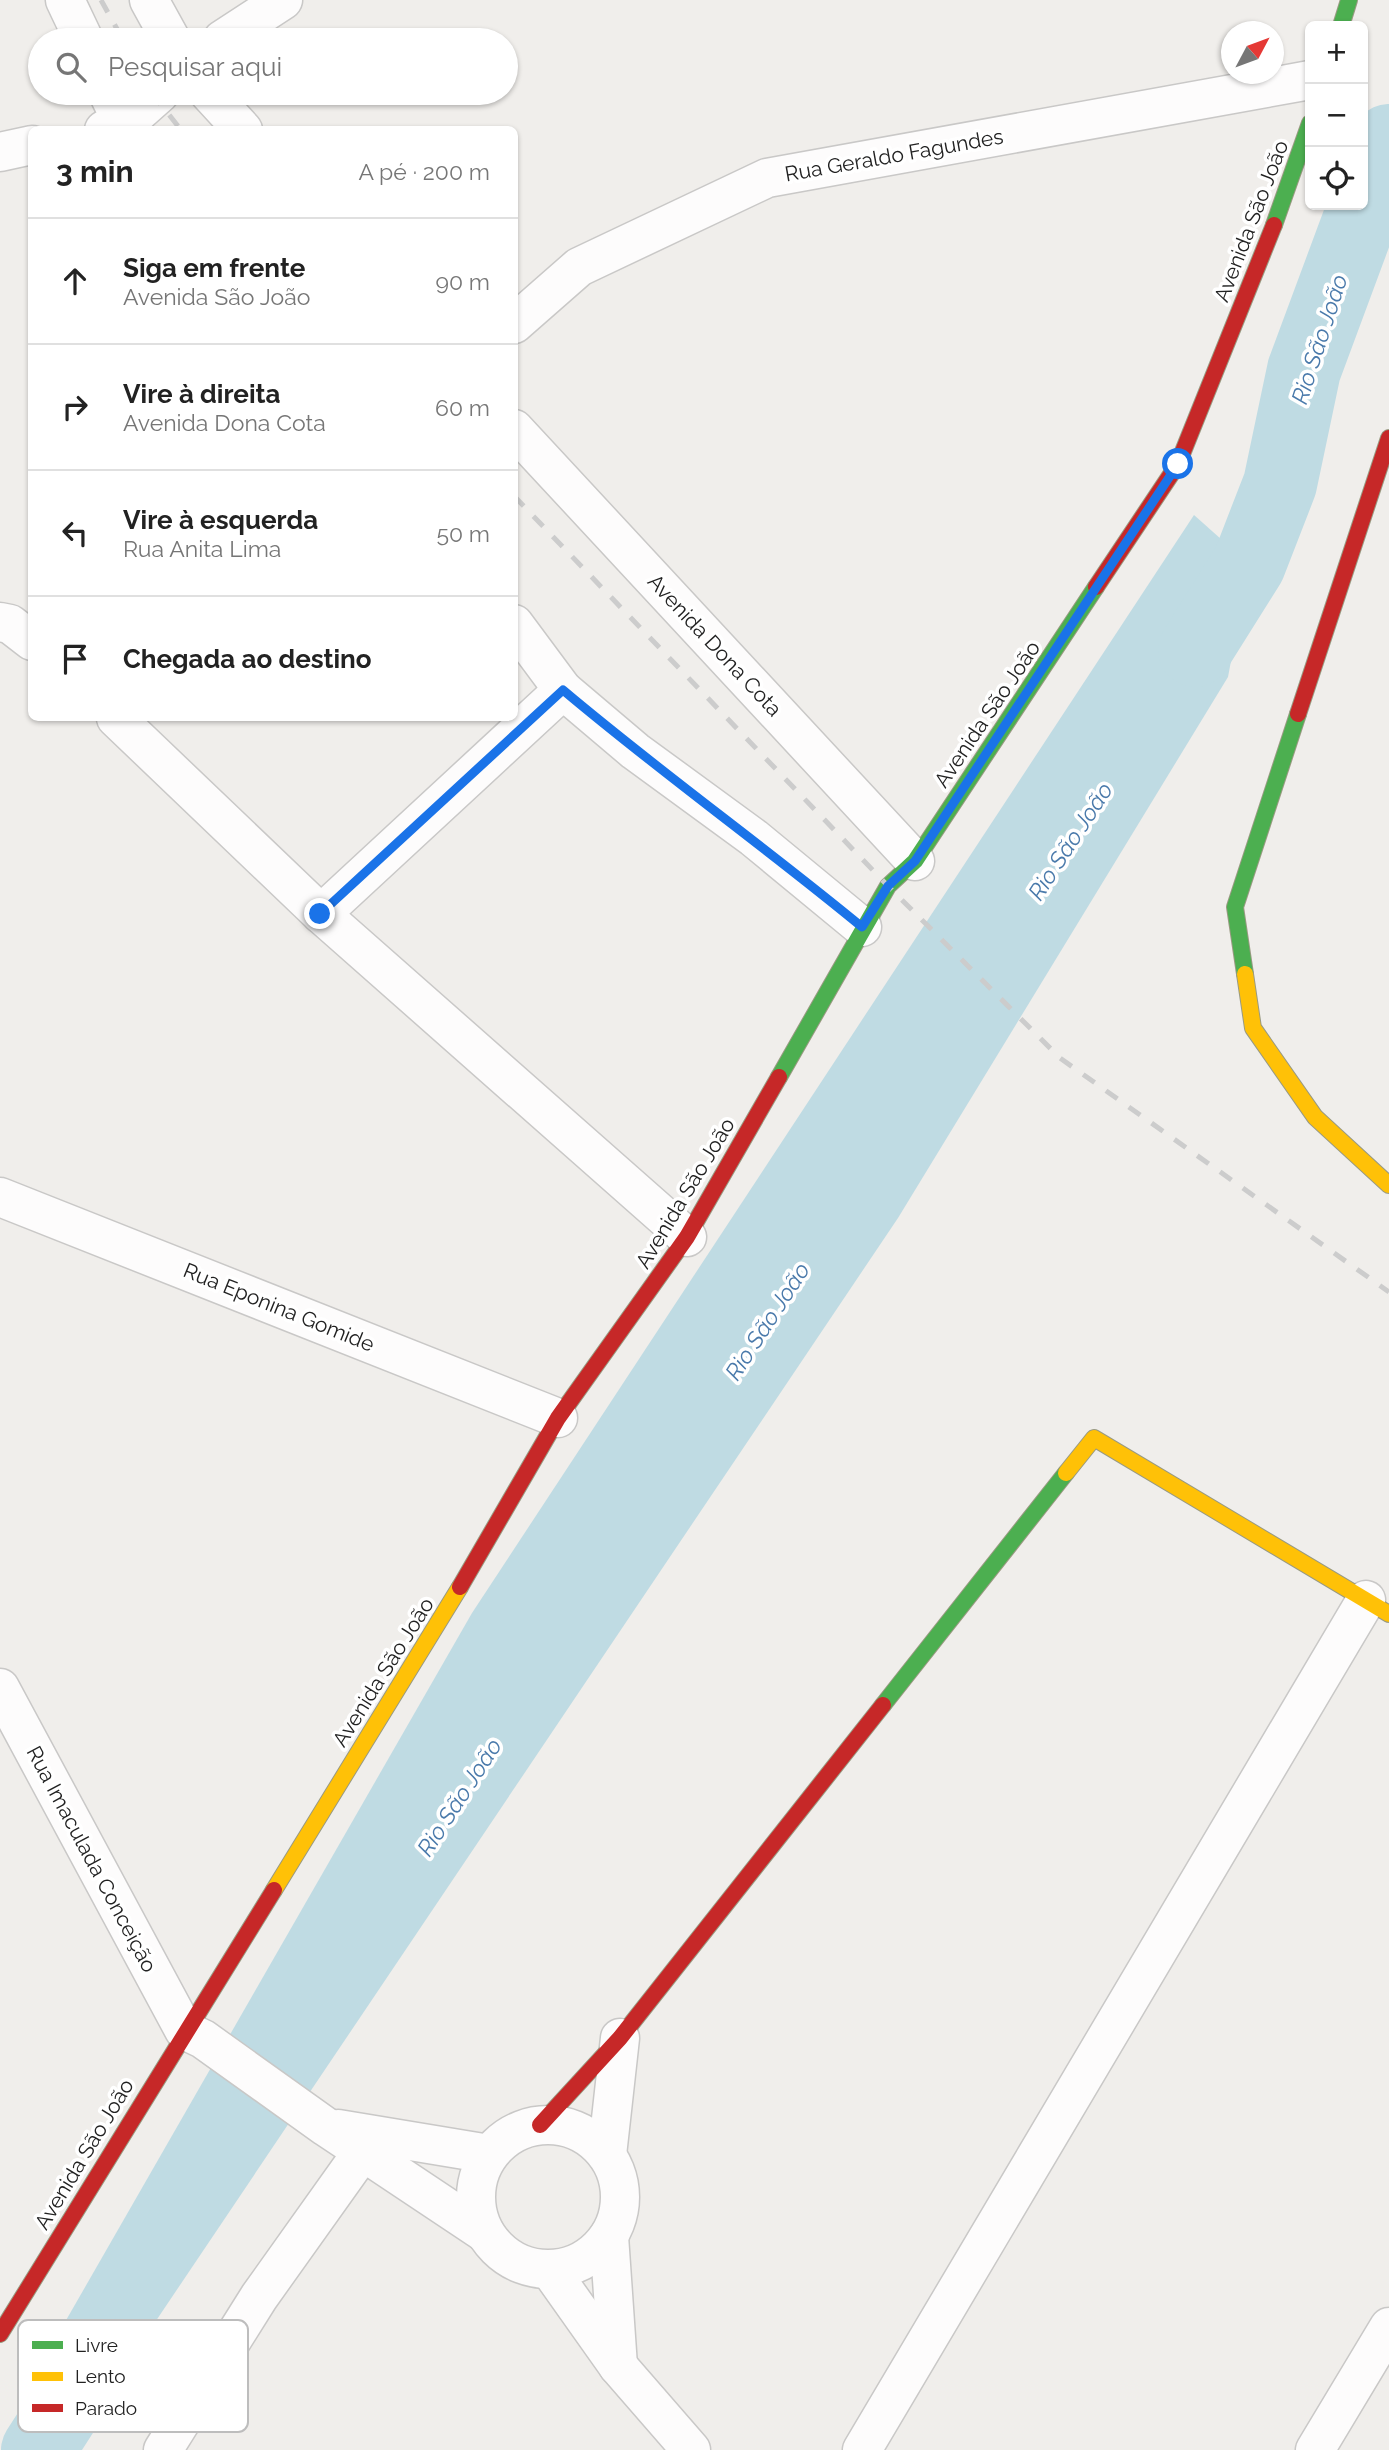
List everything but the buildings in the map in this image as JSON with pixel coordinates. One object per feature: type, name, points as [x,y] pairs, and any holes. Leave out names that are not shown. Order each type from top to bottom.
[{"type":"street","points":[[65,0],[78,28]]},
{"type":"street","points":[[149,0],[164,28]]},
{"type":"street","points":[[240,28],[283,0]]},
{"type":"street","points":[[1343,21],[1349,0]]},
{"type":"street","name":"Rua Geraldo Fagundes","points":[[518,320],[579,267],[767,178],[1305,81]]},
{"type":"street","points":[[116,119],[140,105]]},
{"type":"street","points":[[220,105],[239,126]]},
{"type":"street","name":"Avenida São João","points":[[0,2334],[193,2035],[469,1573],[558,1418],[687,1237],[862,927],[888,886],[915,861],[1178,464],[1289,187],[1305,138]]},
{"type":"street","points":[[0,152],[28,146]]},
{"type":"street","name":"Avenida Dona Cota","points":[[518,433],[915,861]]},
{"type":"street","points":[[1389,438],[1235,907],[1253,1028],[1315,1118],[1389,1185]]},
{"type":"street","points":[[0,622],[10,624],[28,638]]},
{"type":"street","points":[[518,629],[563,690],[635,751],[754,838],[862,927]]},
{"type":"street","points":[[320,914],[563,690]]},
{"type":"street","points":[[119,721],[320,914],[687,1237]]},
{"type":"street","name":"Rua Eponina Gomide","points":[[0,1197],[558,1418]]},
{"type":"street","points":[[540,2124],[620,2038],[1094,1438],[1378,1607],[862,2450]]},
{"type":"street","name":"Rua Imaculada Conceição","points":[[0,1688],[193,2035]]},
{"type":"street","points":[[193,2035],[485,2233]]},
{"type":"street","points":[[607,2155],[620,2038]]},
{"type":"street","points":[[540,2124],[559,2125],[578,2131],[593,2141],[607,2155],[617,2174],[620,2195],[618,2217],[609,2236],[593,2254],[573,2265],[550,2270],[530,2267],[512,2260],[497,2249],[485,2233],[477,2213],[475,2193],[479,2172],[489,2154],[503,2139],[520,2129],[540,2124]]},
{"type":"street","points":[[326,2127],[489,2154]]},
{"type":"street","points":[[245,2320],[363,2151]]},
{"type":"street","points":[[609,2236],[618,2367]]},
{"type":"street","points":[[550,2270],[618,2367],[691,2450]]},
{"type":"street","points":[[1315,2450],[1389,2327]]},
{"type":"street","points":[[163,2450],[174,2432]]},
{"type":"water","points":[[1194,515],[1249,564],[1228,677],[898,1218],[157,2320],[66,2320],[472,1613]]},
{"type":"waterway","name":"Rio São João","points":[[1195,650],[1249,564],[1280,484],[1304,370],[1389,141]]},
{"type":"waterway","name":"Rio São João","points":[[38,2450],[50,2432]]},
{"type":"railway","points":[[101,0],[116,28]]},
{"type":"railway","points":[[161,105],[178,126]]},
{"type":"railway","points":[[518,500],[888,886],[1060,1058],[1389,1292]]},
{"type":"traffic: fast","points":[[1343,21],[1349,0]]},
{"type":"traffic: fast","points":[[1274,225],[1305,137]]},
{"type":"traffic: fast","points":[[779,1077],[888,886],[915,861],[1096,587]]},
{"type":"traffic: fast","points":[[1245,974],[1235,907],[1298,714]]},
{"type":"traffic: fast","points":[[883,1705],[1066,1473]]},
{"type":"traffic: slow","points":[[1245,974],[1253,1028],[1315,1117],[1389,1185]]},
{"type":"traffic: slow","points":[[1066,1473],[1094,1438],[1389,1614]]},
{"type":"traffic: slow","points":[[274,1890],[460,1587]]},
{"type":"traffic: jam","points":[[1096,587],[1178,464],[1274,225]]},
{"type":"traffic: jam","points":[[1298,714],[1389,438]]},
{"type":"traffic: jam","points":[[460,1587],[558,1418],[687,1237],[779,1077]]},
{"type":"traffic: jam","points":[[540,2125],[620,2038],[883,1705]]},
{"type":"traffic: jam","points":[[0,2334],[274,1890]]},
{"type":"route","points":[[320,914],[563,690],[635,751],[754,838],[862,927],[888,886],[915,861],[1178,464]]}]
